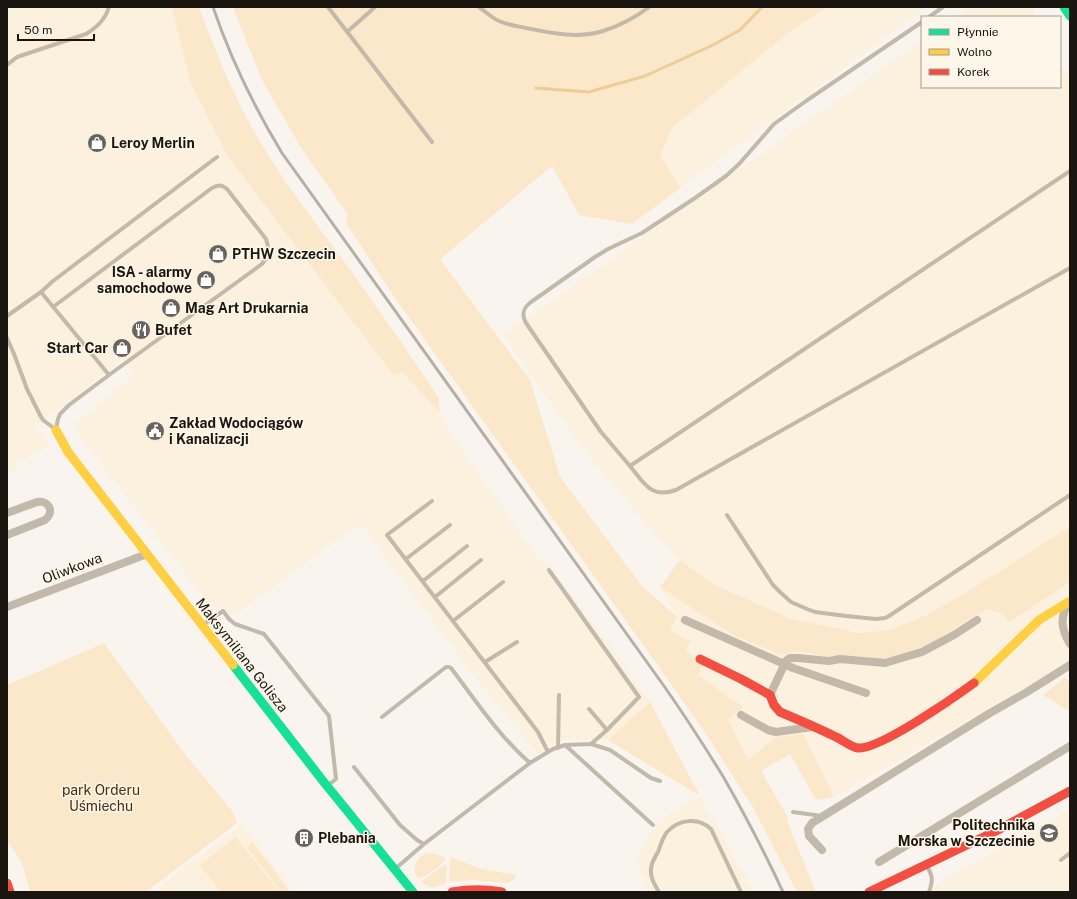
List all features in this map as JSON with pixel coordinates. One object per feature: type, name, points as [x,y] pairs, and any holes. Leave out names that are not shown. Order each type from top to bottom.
[{"type":"street","points":[[1064,7],[1070,16]]},
{"type":"street","name":"Maksymiliana Golisza","points":[[56,430],[68,452],[202,626],[327,786],[413,892]]},
{"type":"street","points":[[7,513],[42,501],[48,504],[50,508],[48,518],[45,520],[7,535]]},
{"type":"street","name":"Oliwkowa","points":[[7,607],[147,554]]},
{"type":"street","points":[[1070,601],[1064,611],[1062,622],[1064,634],[1070,644]]},
{"type":"street","points":[[700,658],[770,695],[773,704],[780,712],[857,748],[869,746],[890,737],[959,694],[974,683],[1039,620],[1070,601]]},
{"type":"street","points":[[685,620],[793,668],[866,692]]},
{"type":"street","points":[[770,695],[784,664],[788,659],[793,658],[829,661],[840,659],[885,663],[922,652],[954,635],[977,620]]},
{"type":"street","points":[[822,850],[809,836],[808,829],[812,823],[1070,665]]},
{"type":"street","points":[[741,715],[768,730],[776,732],[812,726]]},
{"type":"street","points":[[879,862],[1070,746]]},
{"type":"street","points":[[869,892],[1030,814],[1070,791]]},
{"type":"street","points":[[7,882],[10,892]]},
{"type":"street","points":[[452,892],[473,889],[502,892]]},
{"type":"lane","points":[[7,65],[17,57],[86,34],[96,28],[103,20],[109,7]]},
{"type":"lane","points":[[328,7],[432,142]]},
{"type":"lane","points":[[347,32],[375,7]]},
{"type":"lane","points":[[479,7],[498,21],[507,24],[569,35],[594,33],[606,30],[647,8]]},
{"type":"lane","points":[[930,16],[943,7]]},
{"type":"lane","points":[[921,23],[774,124],[739,164],[708,190],[652,227],[608,249],[530,302],[526,306],[523,315],[526,323],[601,432],[646,485],[652,490],[664,493],[676,490],[1070,268]]},
{"type":"lane","points":[[7,316],[41,292],[217,157]]},
{"type":"lane","points":[[630,466],[1070,171]]},
{"type":"lane","points":[[7,338],[27,389],[40,415],[43,420],[56,430],[58,420],[64,409],[262,264],[268,257],[269,248],[266,239],[226,189],[223,186],[218,185],[53,307]]},
{"type":"lane","points":[[41,292],[109,375]]},
{"type":"lane","points":[[727,515],[773,585],[790,602],[815,612],[861,618],[881,618],[889,616],[1070,495]]},
{"type":"lane","points":[[432,501],[387,535],[538,732],[548,752]]},
{"type":"lane","points":[[406,559],[450,525]]},
{"type":"lane","points":[[423,581],[467,546]]},
{"type":"lane","points":[[435,597],[481,560]]},
{"type":"lane","points":[[549,570],[638,697],[607,730],[591,744]]},
{"type":"lane","points":[[453,621],[503,582]]},
{"type":"lane","points":[[202,626],[223,611],[235,624],[264,634],[281,654],[329,716],[336,779],[327,786]]},
{"type":"lane","points":[[485,662],[517,642]]},
{"type":"lane","points":[[382,717],[446,667],[449,667],[452,668],[504,737],[516,751],[530,763]]},
{"type":"lane","points":[[558,748],[559,695]]},
{"type":"lane","points":[[589,709],[607,730]]},
{"type":"lane","points":[[395,869],[424,844],[530,763],[548,752],[565,745],[591,744],[600,746],[610,750],[651,778],[660,780]]},
{"type":"lane","points":[[565,745],[653,825]]},
{"type":"lane","points":[[354,767],[400,825],[417,840],[424,844]]},
{"type":"lane","points":[[793,812],[824,816]]},
{"type":"lane","points":[[659,892],[652,878],[651,868],[667,832],[677,825],[690,821],[700,821],[711,829],[741,892]]},
{"type":"lane","points":[[1062,860],[1070,853]]},
{"type":"lane","points":[[926,864],[932,875],[929,892]]},
{"type":"shaded area","points":[[7,7],[172,7],[191,84],[228,156],[394,376],[402,372],[439,412],[452,436],[541,562],[551,568],[611,647],[650,702],[608,740],[561,740],[538,754],[458,655],[361,523],[235,615],[213,608],[73,427],[135,375],[123,359],[36,426],[49,445],[36,454],[19,461],[15,470],[7,474]]},
{"type":"shaded area","points":[[827,7],[926,7],[680,188],[660,155],[672,128],[787,33]]},
{"type":"shaded area","points":[[971,7],[1033,7],[1035,16],[958,16]]},
{"type":"shaded area","points":[[921,42],[921,88],[1061,88],[1061,67],[1067,76],[1070,77],[1070,528],[931,613],[891,630],[859,633],[791,619],[713,584],[680,560],[653,532],[578,442],[503,335]]},
{"type":"shaded area","points":[[1070,582],[1070,661],[834,797],[803,734],[776,737],[748,760],[730,726],[728,718],[743,707],[697,674],[686,650],[670,630],[677,617],[660,587],[733,635],[782,655],[798,651],[829,657],[922,649],[986,609],[1001,613],[1010,622]]},
{"type":"shaded area","points":[[700,796],[749,882],[753,892],[648,892],[637,862],[650,833],[666,816]]},
{"type":"shaded area","name":"Politechnika Morska w Szczecinie","points":[[1070,809],[1070,892],[934,892],[936,885]]},
{"type":"shaded area","points":[[242,824],[294,892],[153,892]]},
{"type":"green space","points":[[172,7],[199,7],[228,80],[245,116],[265,150],[312,219],[362,286],[439,398],[439,412],[402,372],[394,376],[228,156],[191,84]]},
{"type":"green space","points":[[233,7],[827,7],[789,32],[672,128],[660,155],[680,188],[632,224],[579,215],[552,166],[440,259],[530,380],[560,477],[642,586],[677,617],[670,630],[690,641],[686,650],[702,666],[698,675],[743,707],[728,719],[748,760],[776,737],[803,734],[834,797],[816,800],[790,754],[761,771],[787,816],[788,823],[816,892],[797,892],[752,806],[706,734],[395,298],[346,223],[348,215],[300,146],[261,78]]},
{"type":"green space","points":[[1070,527],[1070,582],[1010,622],[1001,613],[986,609],[922,649],[885,660],[840,655],[829,657],[798,651],[782,655],[733,635],[660,587],[680,560],[713,584],[791,619],[859,633],[891,630],[931,613]]},
{"type":"green space","name":"park Orderu Uśmiechu","points":[[104,643],[188,758],[233,812],[237,823],[146,892],[30,892],[22,863],[7,841],[7,685]]},
{"type":"green space","points":[[1065,677],[1070,683],[1070,712],[1043,695]]},
{"type":"green space","points":[[650,702],[700,796],[608,740]]},
{"type":"green space","points":[[236,837],[279,892],[221,892],[200,865]]},
{"type":"green space","points":[[252,842],[290,892],[281,892],[247,847]]},
{"type":"green space","points":[[427,853],[436,854],[446,858],[440,866],[422,878],[418,878],[415,871],[417,860]]},
{"type":"green space","points":[[451,857],[478,868],[517,875],[511,882],[508,883],[473,880],[450,882]]},
{"type":"green space","points":[[444,865],[447,866],[445,884],[432,888],[421,882]]},
{"type":"waterway","points":[[536,88],[589,92],[645,76],[713,45],[740,30],[762,7]]},
{"type":"railway","points":[[213,7],[243,82],[282,153],[680,709],[724,778],[755,834],[783,892]]},
{"type":"traffic: fast","points":[[1064,7],[1070,16]]},
{"type":"traffic: fast","points":[[233,665],[323,781],[413,892]]},
{"type":"traffic: slow","points":[[56,430],[68,452],[233,665]]},
{"type":"traffic: slow","points":[[974,683],[1039,620],[1070,601]]},
{"type":"traffic: jam","points":[[700,659],[770,695],[774,705],[780,712],[822,730],[858,748],[882,741],[917,722],[974,683]]},
{"type":"traffic: jam","points":[[869,892],[996,831],[1070,791]]},
{"type":"traffic: jam","points":[[7,883],[10,892]]},
{"type":"traffic: jam","points":[[452,892],[465,890],[489,890],[502,892]]},
{"type":"place","name":"Leroy Merlin","points":[[97,143]]},
{"type":"place","name":"PTHW Szczecin","points":[[218,254]]},
{"type":"place","name":"ISA - alarmy samochodowe","points":[[206,280]]},
{"type":"place","name":"Mag Art Drukarnia","points":[[171,308]]},
{"type":"place","name":"Bufet","points":[[141,330]]},
{"type":"place","name":"Start Car","points":[[122,348]]},
{"type":"place","name":"Zakład Wodociągów i Kanalizacji","points":[[155,431]]},
{"type":"place","name":"Politechnika Morska w Szczecinie","points":[[1049,833]]},
{"type":"place","name":"Plebania","points":[[304,838]]}]
